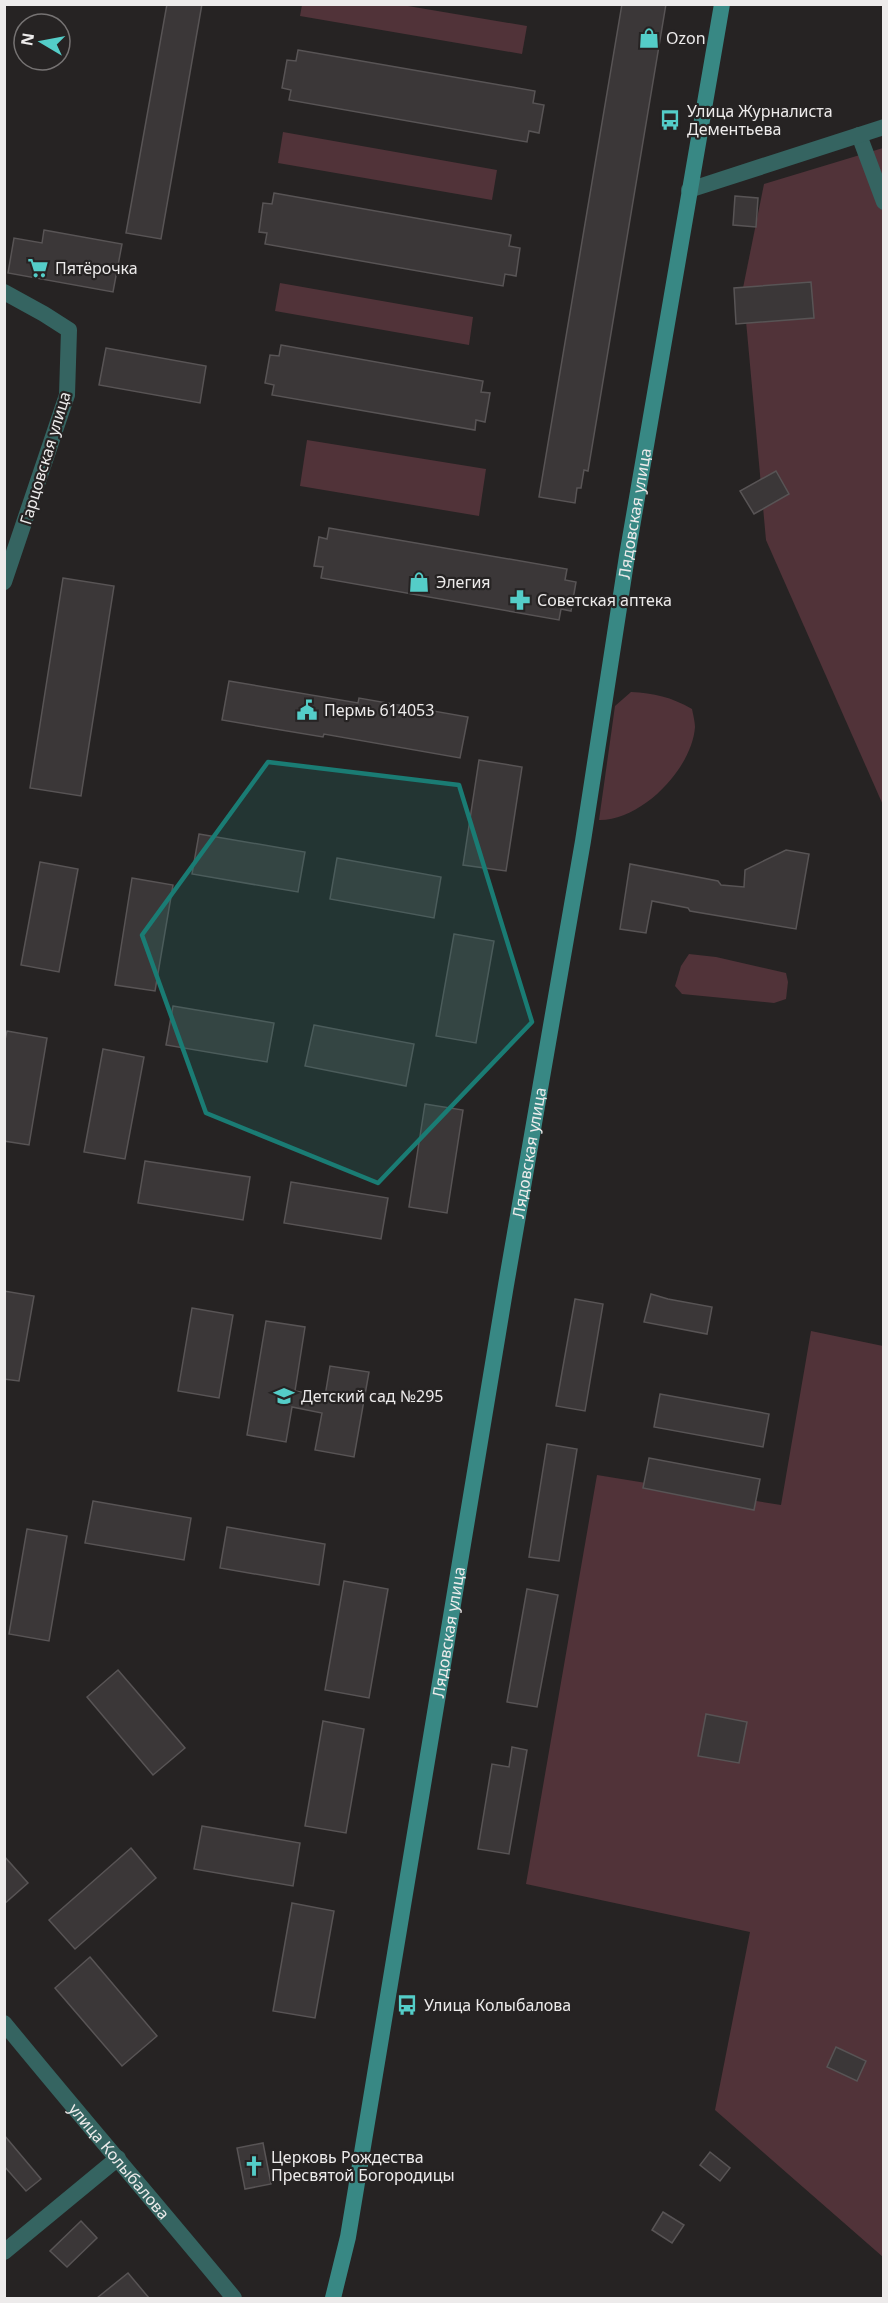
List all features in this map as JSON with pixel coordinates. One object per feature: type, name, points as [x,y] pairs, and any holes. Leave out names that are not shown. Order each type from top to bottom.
[{"type":"main road","name":"Лядовская улица","points":[[333,2298],[350,2225],[506,1285],[583,841],[627,556],[722,4]]},
{"type":"street","points":[[690,190],[884,127]]},
{"type":"street","points":[[859,135],[884,202]]},
{"type":"street","name":"Гарцовская улица","points":[[4,292],[69,330],[67,395],[10,551],[4,582]]},
{"type":"street","name":"улица Колыбалова","points":[[4,2023],[95,2135],[118,2158],[234,2298]]},
{"type":"street","points":[[4,2252],[118,2158]]},
{"type":"highlighted area","points":[[268,762],[459,785],[532,1022],[378,1183],[206,1113],[142,935]]},
{"type":"shaded area","points":[[302,5],[402,5],[527,26],[522,54],[300,16]]},
{"type":"shaded area","points":[[283,132],[497,170],[492,200],[278,163]]},
{"type":"shaded area","points":[[883,148],[883,805],[766,540],[743,288],[764,184]]},
{"type":"shaded area","points":[[280,283],[473,317],[469,345],[275,311]]},
{"type":"shaded area","points":[[307,440],[486,469],[479,516],[300,486]]},
{"type":"shaded area","points":[[631,692],[662,696],[692,709],[695,727],[692,743],[685,759],[662,790],[631,812],[615,818],[599,820],[615,706]]},
{"type":"shaded area","points":[[689,954],[716,957],[786,973],[788,982],[786,999],[774,1003],[682,994],[675,986],[681,966]]},
{"type":"shaded area","points":[[811,1331],[883,1346],[883,2257],[715,2110],[750,1932],[526,1884],[597,1475],[781,1505]]},
{"type":"building","points":[[167,4],[202,4],[161,239],[126,233]]},
{"type":"building","points":[[622,4],[666,4],[588,471],[584,470],[581,488],[577,488],[575,503],[539,497]]},
{"type":"building","points":[[298,50],[535,91],[533,103],[544,105],[539,133],[529,131],[527,142],[289,100],[291,90],[282,88],[287,60],[296,61]]},
{"type":"building","points":[[274,193],[511,235],[509,246],[520,248],[516,276],[505,274],[503,286],[265,244],[267,233],[259,232],[263,203],[272,204]]},
{"type":"building","points":[[735,196],[758,198],[756,227],[733,225]]},
{"type":"building","points":[[44,230],[122,244],[113,292],[8,273],[14,238],[42,243]]},
{"type":"building","points":[[811,282],[814,318],[736,324],[734,288]]},
{"type":"building","points":[[281,345],[483,381],[481,392],[490,393],[485,422],[476,420],[475,430],[272,395],[274,385],[265,383],[270,355],[279,356]]},
{"type":"building","points":[[106,348],[206,366],[200,403],[99,385]]},
{"type":"building","points":[[776,471],[789,494],[754,514],[740,491]]},
{"type":"building","points":[[329,528],[567,569],[565,580],[576,582],[571,611],[561,609],[559,620],[321,578],[323,567],[314,566],[319,537],[327,539]]},
{"type":"building","points":[[63,578],[114,586],[81,796],[30,788]]},
{"type":"building","points":[[229,681],[358,703],[359,698],[468,717],[460,758],[324,734],[323,737],[222,720]]},
{"type":"building","points":[[479,760],[522,767],[506,871],[463,865]]},
{"type":"building","points":[[199,834],[305,852],[298,892],[192,874]]},
{"type":"building","points":[[786,850],[809,854],[796,929],[690,911],[688,908],[652,901],[646,933],[620,929],[630,864],[718,881],[721,885],[744,887],[745,870]]},
{"type":"building","points":[[337,858],[441,877],[434,918],[330,899]]},
{"type":"building","points":[[40,862],[78,869],[59,972],[21,965]]},
{"type":"building","points":[[132,878],[173,885],[155,991],[115,985]]},
{"type":"building","points":[[454,934],[494,941],[476,1043],[436,1036]]},
{"type":"building","points":[[173,1006],[274,1023],[267,1062],[166,1045]]},
{"type":"building","points":[[314,1025],[414,1044],[406,1086],[305,1066]]},
{"type":"building","points":[[7,1031],[47,1038],[29,1145],[4,1141],[4,1044]]},
{"type":"building","points":[[103,1049],[144,1057],[125,1159],[84,1152]]},
{"type":"building","points":[[425,1104],[463,1110],[447,1213],[409,1207]]},
{"type":"building","points":[[145,1161],[250,1177],[243,1220],[138,1203]]},
{"type":"building","points":[[291,1182],[388,1198],[381,1239],[284,1223]]},
{"type":"building","points":[[4,1291],[34,1296],[19,1381],[4,1379]]},
{"type":"building","points":[[651,1294],[712,1307],[707,1334],[644,1322]]},
{"type":"building","points":[[575,1299],[603,1304],[585,1411],[556,1406]]},
{"type":"building","points":[[192,1308],[233,1315],[219,1398],[178,1391]]},
{"type":"building","points":[[266,1321],[305,1327],[295,1391],[325,1396],[330,1366],[369,1372],[354,1457],[315,1450],[322,1413],[292,1407],[286,1442],[247,1435]]},
{"type":"building","points":[[660,1394],[769,1414],[763,1447],[654,1427]]},
{"type":"building","points":[[547,1444],[577,1449],[559,1561],[529,1557]]},
{"type":"building","points":[[649,1458],[760,1479],[754,1510],[643,1488]]},
{"type":"building","points":[[93,1501],[191,1518],[184,1560],[85,1543]]},
{"type":"building","points":[[227,1527],[325,1544],[319,1585],[220,1568]]},
{"type":"building","points":[[27,1529],[67,1536],[49,1641],[9,1634]]},
{"type":"building","points":[[344,1581],[388,1589],[369,1698],[325,1690]]},
{"type":"building","points":[[527,1589],[558,1595],[537,1707],[507,1702]]},
{"type":"building","points":[[118,1670],[185,1748],[153,1775],[87,1697]]},
{"type":"building","points":[[706,1714],[747,1722],[739,1763],[698,1756]]},
{"type":"building","points":[[323,1721],[364,1729],[346,1833],[305,1826]]},
{"type":"building","points":[[512,1747],[527,1750],[509,1854],[478,1849],[492,1764],[509,1767]]},
{"type":"building","points":[[202,1826],[300,1843],[293,1886],[194,1869]]},
{"type":"building","points":[[131,1848],[156,1878],[75,1949],[49,1920]]},
{"type":"building","points":[[4,1856],[28,1883],[4,1904]]},
{"type":"building","points":[[292,1903],[334,1911],[315,2018],[273,2011]]},
{"type":"building","points":[[90,1957],[157,2036],[122,2066],[55,1988]]},
{"type":"building","points":[[836,2047],[866,2061],[857,2081],[827,2067]]},
{"type":"building","points":[[4,2135],[41,2179],[26,2191],[4,2166]]},
{"type":"building","name":"Церковь Рождества Пресвятой Богородицы","points":[[263,2143],[271,2184],[245,2189],[237,2148]]},
{"type":"building","points":[[710,2152],[730,2168],[720,2181],[700,2165]]},
{"type":"building","points":[[663,2212],[684,2225],[672,2243],[652,2230]]},
{"type":"building","points":[[81,2221],[97,2238],[67,2267],[50,2251]]},
{"type":"building","points":[[128,2273],[149,2298],[97,2298]]},
{"type":"place","name":"Ozon","points":[[649,38]]},
{"type":"place","name":"Улица Журналиста Дементьева","points":[[670,120]]},
{"type":"place","name":"Пятёрочка","points":[[38,268]]},
{"type":"place","name":"Элегия","points":[[419,582]]},
{"type":"place","name":"Советская аптека","points":[[520,600]]},
{"type":"place","name":"Пермь 614053","points":[[307,710]]},
{"type":"place","name":"Детский сад №295","points":[[284,1396]]},
{"type":"place","name":"Улица Колыбалова","points":[[407,2005]]},
{"type":"place","name":"Церковь Рождества Пресвятой Богородицы","points":[[254,2166]]}]
